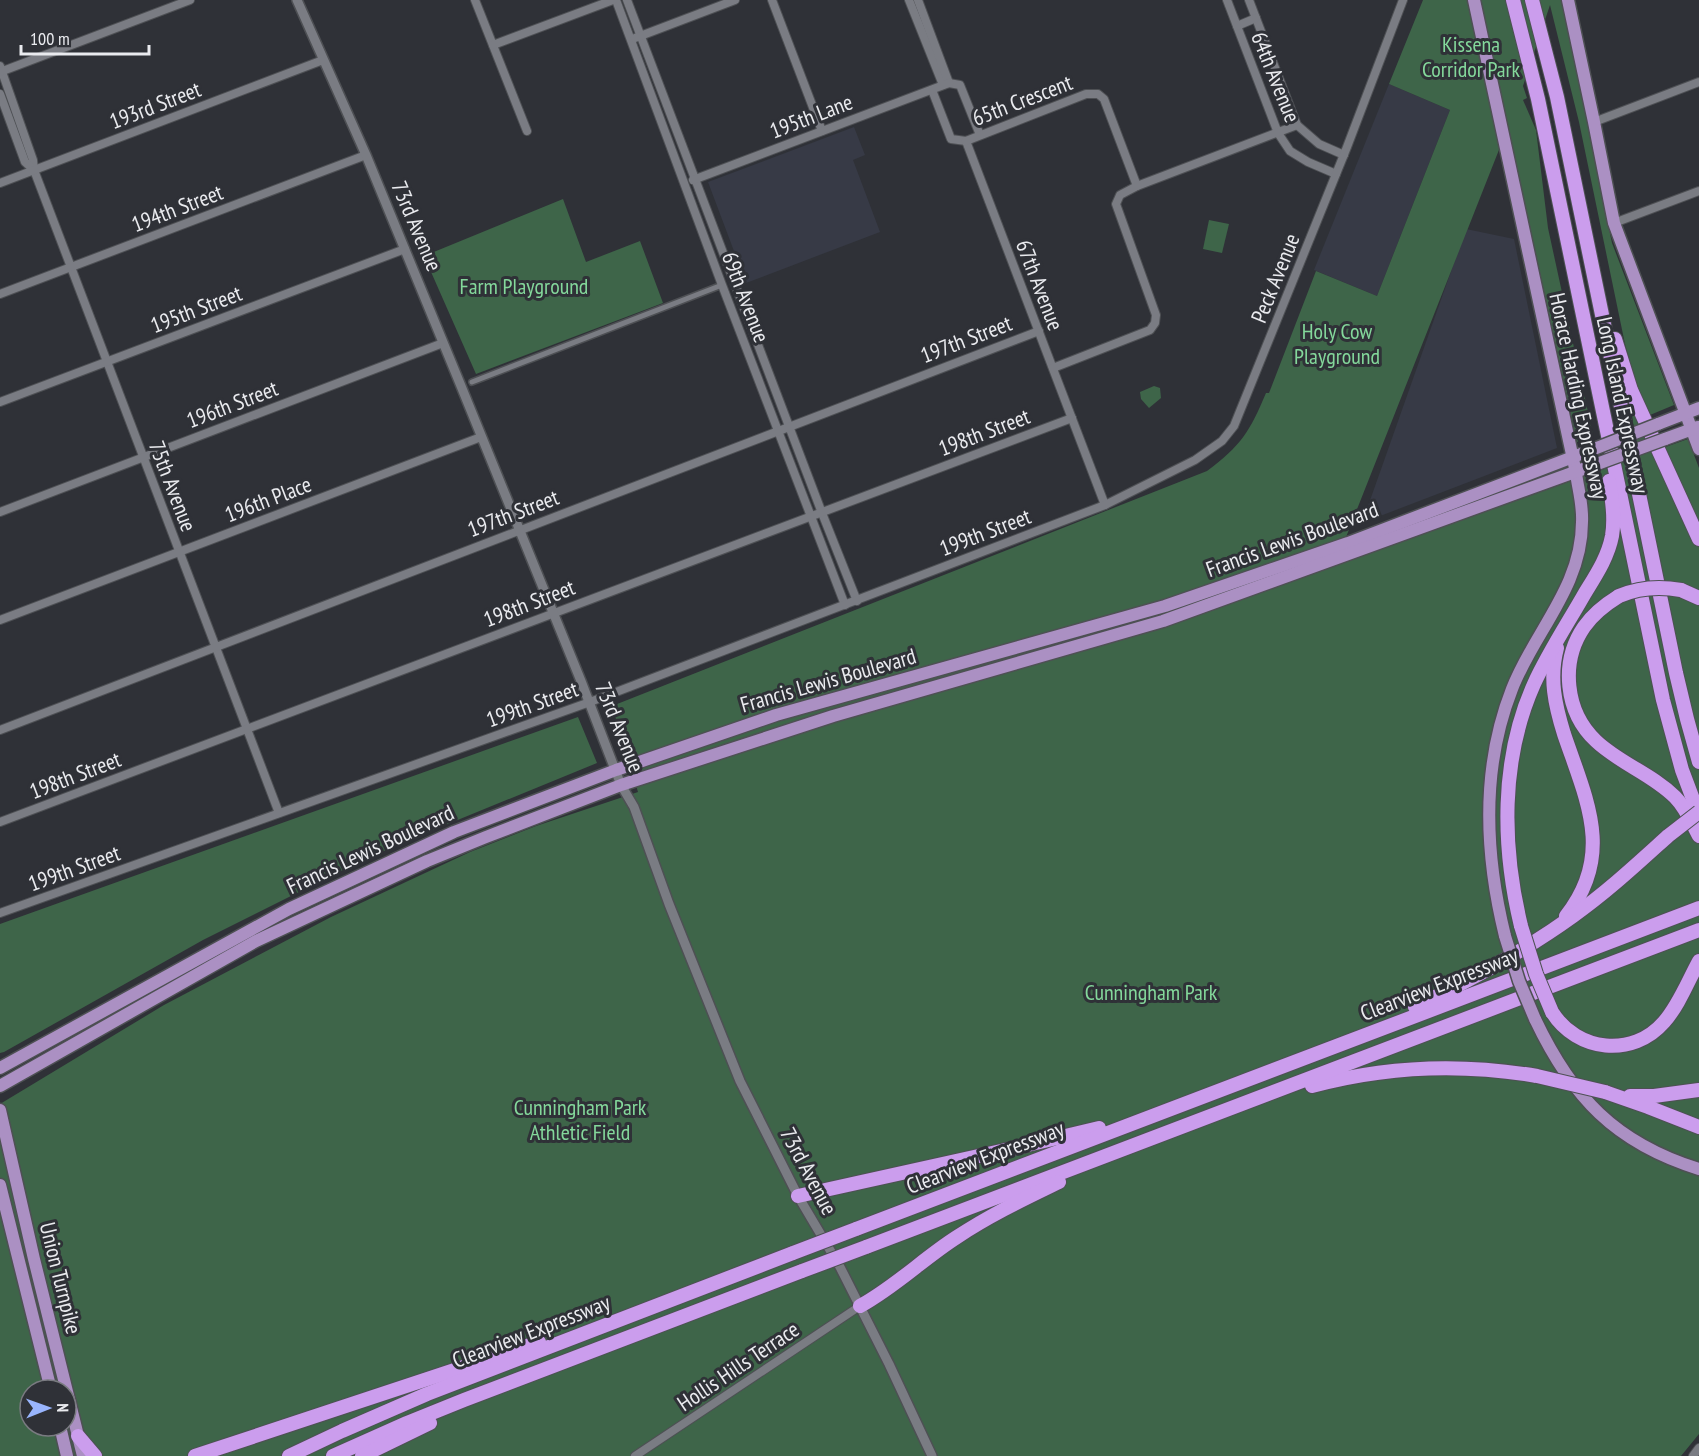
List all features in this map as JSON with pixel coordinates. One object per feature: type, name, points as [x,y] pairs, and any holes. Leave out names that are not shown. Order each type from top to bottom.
[{"type":"highway","name":"Long Island Expressway","points":[[1513,0],[1538,99],[1663,700],[1680,762],[1699,814]]},
{"type":"highway","name":"Long Island Expressway","points":[[1532,0],[1557,97],[1676,674],[1699,762]]},
{"type":"highway","points":[[1581,216],[1631,390],[1699,539]]},
{"type":"highway","points":[[1591,355],[1612,503],[1613,525],[1610,546],[1540,670],[1519,725],[1508,790],[1508,835],[1513,886],[1521,926],[1536,974],[1552,1012],[1566,1030],[1589,1043],[1614,1047],[1638,1041],[1653,1033],[1666,1021],[1699,961]]},
{"type":"highway","points":[[1699,598],[1681,590],[1662,588],[1644,588],[1619,596],[1590,619],[1576,642],[1571,659],[1569,680],[1574,708],[1583,726],[1602,747],[1674,796],[1684,808],[1699,837]]},
{"type":"highway","points":[[1531,945],[1558,924],[1573,906],[1584,887],[1593,854],[1590,813],[1553,690],[1555,656],[1570,619]]},
{"type":"highway","points":[[1344,1043],[1472,979],[1531,945],[1575,915],[1668,836],[1699,814]]},
{"type":"highway","name":"Clearview Expressway","points":[[289,1456],[427,1394],[661,1303],[1699,908]]},
{"type":"highway","name":"Clearview Expressway","points":[[333,1456],[407,1423],[530,1375],[1699,930]]},
{"type":"highway","points":[[1232,1108],[1333,1080],[1382,1071],[1471,1068],[1537,1076],[1605,1092],[1699,1127]]},
{"type":"highway","points":[[1605,1092],[1637,1096],[1699,1090]]},
{"type":"highway","points":[[798,1196],[1154,1115]]},
{"type":"highway","points":[[860,1306],[882,1293],[971,1228],[1135,1145]]},
{"type":"highway","points":[[195,1456],[661,1303]]},
{"type":"highway","points":[[362,1456],[530,1375]]},
{"type":"highway","points":[[78,1436],[95,1456]]},
{"type":"main road","name":"Horace Harding Expressway","points":[[1474,0],[1576,473],[1582,522],[1580,547],[1574,572],[1515,681],[1499,727],[1490,789],[1490,836],[1495,888],[1505,936],[1519,981],[1551,1052],[1568,1079],[1589,1104],[1623,1133],[1674,1161],[1699,1169]]},
{"type":"main road","points":[[1568,0],[1614,223],[1686,414],[1695,428],[1699,449]]},
{"type":"main road","name":"Francis Lewis Boulevard","points":[[0,1068],[299,904],[454,832],[616,770],[776,715],[1165,606],[1348,543],[1699,408]]},
{"type":"main road","name":"Francis Lewis Boulevard","points":[[0,1086],[256,941],[427,861],[621,785],[833,716],[1163,621],[1695,428]]},
{"type":"main road","name":"Union Turnpike","points":[[0,1110],[64,1378]]},
{"type":"main road","name":"Union Turnpike","points":[[0,1185],[48,1378]]},
{"type":"main road","name":"Union Turnpike","points":[[78,1436],[83,1456]]},
{"type":"main road","points":[[63,1438],[67,1456]]},
{"type":"street","points":[[1,70],[190,0]]},
{"type":"street","name":"73rd Avenue","points":[[297,0],[366,155],[554,613],[621,785],[629,795],[634,807],[673,915],[740,1081],[798,1196],[860,1306],[932,1456]]},
{"type":"street","points":[[476,0],[527,131]]},
{"type":"street","points":[[493,45],[615,0]]},
{"type":"street","name":"69th Avenue","points":[[615,0],[845,605]]},
{"type":"street","name":"69th Avenue","points":[[627,0],[857,601]]},
{"type":"street","points":[[631,39],[735,0]]},
{"type":"street","points":[[772,0],[822,130]]},
{"type":"street","points":[[909,0],[946,84]]},
{"type":"street","points":[[918,0],[946,84]]},
{"type":"street","name":"64th Avenue","points":[[1227,0],[1278,133],[1290,151],[1336,174]]},
{"type":"street","name":"64th Avenue","points":[[1249,0],[1297,126],[1319,144],[1344,155]]},
{"type":"street","name":"Peck Avenue","points":[[1105,505],[1195,460],[1222,441],[1234,426],[1344,155],[1403,0]]},
{"type":"street","points":[[1237,26],[1256,18]]},
{"type":"street","name":"193rd Street","points":[[0,183],[324,60]]},
{"type":"street","name":"75th Avenue","points":[[1,70],[33,160],[34,170],[70,267],[279,813]]},
{"type":"street","points":[[1594,122],[1699,82]]},
{"type":"street","points":[[946,84],[960,85],[980,135]]},
{"type":"street","name":"195th Lane","points":[[685,183],[946,84]]},
{"type":"street","points":[[932,90],[951,139],[966,141]]},
{"type":"street","name":"75th Avenue","points":[[0,94],[26,162],[34,170]]},
{"type":"street","name":"65th Crescent","points":[[966,141],[1086,94],[1098,94],[1104,99],[1137,186]]},
{"type":"street","points":[[1053,368],[1150,330],[1155,323],[1156,315],[1116,204],[1120,195],[1137,186],[1297,126]]},
{"type":"street","name":"67th Avenue","points":[[966,141],[1105,505]]},
{"type":"street","name":"194th Street","points":[[0,294],[366,155]]},
{"type":"street","points":[[1614,223],[1699,190]]},
{"type":"street","name":"195th Street","points":[[0,402],[405,249]]},
{"type":"street","points":[[472,382],[722,285]]},
{"type":"street","name":"197th Street","points":[[0,730],[1039,331]]},
{"type":"street","name":"196th Street","points":[[0,512],[443,343]]},
{"type":"street","name":"198th Street","points":[[0,822],[1072,418]]},
{"type":"street","name":"196th Place","points":[[0,620],[482,437]]},
{"type":"street","name":"199th Street","points":[[0,913],[590,702],[1105,505]]},
{"type":"street","name":"Hollis Hills Terrace","points":[[635,1456],[860,1306]]},
{"type":"street","points":[[1693,1456],[1699,1449]]},
{"type":"shaded area","points":[[1389,84],[1450,110],[1377,296],[1314,270]]},
{"type":"shaded area","points":[[854,127],[865,155],[853,160],[880,232],[746,283],[708,182]]},
{"type":"shaded area","points":[[1466,229],[1514,239],[1557,448],[1362,523]]},
{"type":"green space","name":"Cunningham Park","points":[[1423,0],[1562,0],[1612,243],[1674,405],[1650,415],[1638,392],[1625,344],[1579,122],[1550,5],[1523,86],[1527,98],[1523,100],[1536,130],[1548,228],[1593,435],[1577,442],[1508,127],[1335,565],[1638,457],[1631,408],[1638,415],[1654,451],[1688,439],[1699,468],[1699,1434],[1681,1456],[0,1456],[0,1104],[164,1005],[331,917],[470,852],[536,826],[638,792],[612,706],[1207,471],[1228,454],[1243,437],[1255,418],[1266,393],[1269,393],[1316,271],[1377,296],[1450,110],[1389,84]]},
{"type":"green space","name":"Farm Playground","points":[[563,199],[586,262],[640,241],[663,303],[476,374],[424,256]]},
{"type":"green space","points":[[1209,220],[1229,224],[1222,253],[1203,249]]},
{"type":"green space","points":[[1154,386],[1160,388],[1161,398],[1149,408],[1141,399],[1140,392]]},
{"type":"green space","points":[[578,717],[597,763],[365,859],[203,940],[0,1053],[0,924]]},
{"type":"park label","name":"Kissena Corridor Park","points":[[1471,56]]},
{"type":"park label","name":"Holy Cow Playground","points":[[1337,344]]},
{"type":"park label","name":"Cunningham Park Athletic Field","points":[[580,1120]]}]
